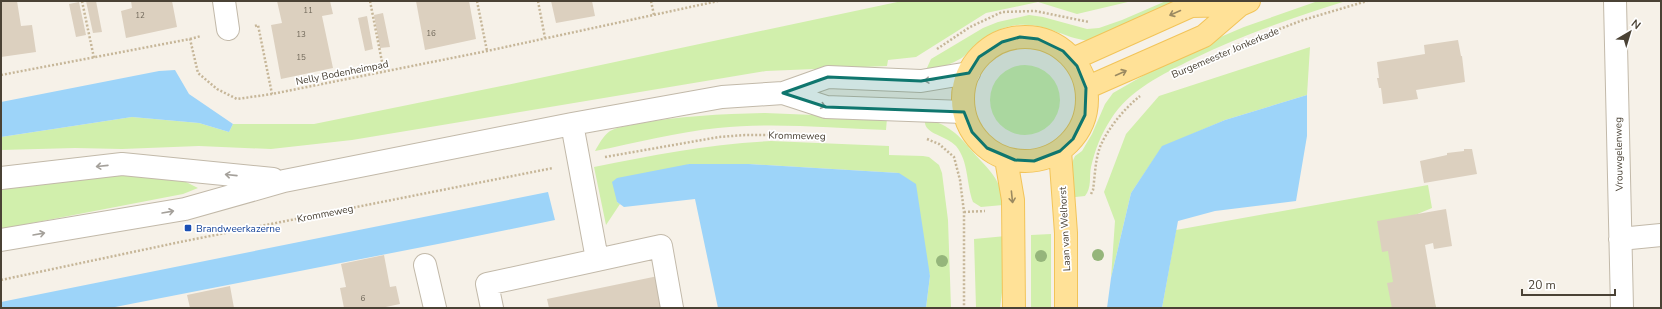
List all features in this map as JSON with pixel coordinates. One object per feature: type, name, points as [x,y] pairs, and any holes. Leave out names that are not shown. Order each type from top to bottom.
[{"type":"main road","points":[[1073,59],[1191,6],[1245,3]]},
{"type":"main road","points":[[1086,88],[1204,36],[1245,3]]},
{"type":"main road","points":[[1020,37],[1038,39],[1047,42],[1073,59],[1084,80],[1086,88],[1086,106],[1082,123],[1073,139],[1052,155],[1034,161],[1006,159],[991,152],[979,141],[972,132],[964,112],[963,92],[968,72],[979,57],[993,46],[1010,39],[1020,37]]},
{"type":"main road","name":"Laan van Welhorst","points":[[1060,150],[1066,234],[1066,308]]},
{"type":"main road","points":[[1006,159],[1013,200],[1014,308]]},
{"type":"street","points":[[224,1],[228,29]]},
{"type":"street","name":"Vrouwgelenweg","points":[[1615,1],[1622,308]]},
{"type":"street","points":[[1,240],[185,209],[284,181],[572,124],[722,97],[783,93],[828,77],[921,81],[968,72]]},
{"type":"street","points":[[783,93],[826,107],[964,112]]},
{"type":"street","points":[[572,124],[597,259]]},
{"type":"street","points":[[1,178],[122,164],[284,181]]},
{"type":"street","points":[[1620,239],[1661,235]]},
{"type":"street","points":[[492,308],[487,284],[661,246],[672,308]]},
{"type":"street","points":[[426,265],[435,308]]},
{"type":"path","points":[[82,1],[94,58]]},
{"type":"path","points":[[370,1],[384,72]]},
{"type":"path","points":[[477,1],[487,51]]},
{"type":"path","points":[[538,1],[545,38]]},
{"type":"path","points":[[651,1],[654,15]]},
{"type":"path","name":"Nelly Bodenheimpad","points":[[1,74],[94,58],[190,39],[198,74],[217,89],[237,99],[272,94],[384,72],[718,1]]},
{"type":"path","name":"Burgemeester Jonkerkade","points":[[1238,45],[1303,20],[1367,1]]},
{"type":"path","points":[[921,81],[922,64],[930,53],[970,27],[1002,12],[1035,11],[1092,22]]},
{"type":"path","points":[[1063,206],[1087,201],[1094,190],[1096,163],[1101,146],[1124,110],[1142,94]]},
{"type":"path","points":[[920,110],[918,139],[928,140],[939,144],[954,157],[960,180],[964,212],[964,308]]},
{"type":"path","name":"Krommeweg","points":[[1,280],[188,240],[579,162],[719,137],[745,134],[826,135]]},
{"type":"path","points":[[964,212],[1012,209]]},
{"type":"highlighted area","points":[[1020,37],[1038,39],[1063,51],[1077,66],[1086,88],[1085,115],[1073,139],[1060,151],[1034,161],[1015,160],[987,148],[972,132],[964,112],[826,107],[783,93],[828,77],[921,81],[969,73],[979,57],[1002,42]]},
{"type":"green space","points":[[902,1],[1132,1],[1077,14],[1038,2],[986,13],[916,57],[888,60],[887,66],[766,71],[352,140],[271,149],[199,146],[122,149],[75,148],[1,150],[1,137],[132,117],[199,123],[229,132],[233,124],[314,124],[521,82]]},
{"type":"green space","points":[[1166,1],[1187,1],[1091,41],[1081,40],[1033,26],[1011,26],[987,36],[978,42],[963,57],[954,62],[926,70],[931,59],[983,28],[998,22],[1029,15],[1043,17],[1087,29],[1099,28]]},
{"type":"green space","points":[[1318,1],[1346,1],[1288,20],[1231,42],[1193,59],[1159,77],[1137,91],[1118,109],[1101,136],[1091,167],[1089,189],[1087,193],[1085,196],[1066,198],[1070,167],[1075,156],[1082,151],[1092,134],[1105,104],[1113,93],[1167,62],[1204,44],[1244,27]]},
{"type":"green space","points":[[1310,47],[1307,95],[1225,120],[1162,147],[1131,193],[1111,278],[1115,221],[1104,192],[1126,134],[1159,96]]},
{"type":"green space","points":[[1025,65],[1038,68],[1050,75],[1057,87],[1060,100],[1057,113],[1050,125],[1038,132],[1025,135],[1012,132],[1000,125],[993,113],[990,100],[993,87],[1000,75],[1012,68]]},
{"type":"green space","points":[[765,113],[887,118],[886,130],[781,125],[739,126],[687,132],[595,151],[601,140],[610,131],[623,127],[652,121],[684,117]]},
{"type":"green space","points":[[925,120],[937,122],[945,126],[964,142],[997,181],[1002,195],[1003,205],[981,207],[973,202],[965,166],[960,152],[952,142],[931,131],[925,125]]},
{"type":"green space","points":[[771,141],[889,146],[889,155],[929,157],[939,165],[942,173],[948,220],[951,308],[926,308],[930,276],[899,173],[749,164],[689,164],[617,202],[620,204],[606,225],[594,167],[704,147]]},
{"type":"green space","points":[[100,170],[184,181],[198,188],[183,194],[1,229],[1,188]]},
{"type":"green space","points":[[1428,185],[1432,208],[1415,215],[1436,308],[1162,308],[1176,230]]},
{"type":"green space","points":[[1051,234],[1051,308],[1031,308],[1031,235]]},
{"type":"green space","points":[[1006,236],[1007,254],[1000,308],[976,308],[974,239]]},
{"type":"water","points":[[175,70],[189,94],[233,124],[229,132],[199,123],[132,117],[1,137],[1,102],[159,71]]},
{"type":"water","points":[[1307,95],[1307,136],[1296,201],[1215,211],[1178,221],[1162,308],[1107,308],[1111,278],[1131,193],[1162,146],[1225,120]]},
{"type":"water","points":[[689,164],[749,164],[899,173],[916,184],[930,276],[926,308],[718,308],[695,199],[624,207],[617,202],[612,182],[617,178]]},
{"type":"water","points":[[548,192],[555,220],[110,308],[1,308],[1,302]]},
{"type":"building","points":[[1,1],[17,1],[21,26],[32,25],[36,52],[1,57]]},
{"type":"building","points":[[86,1],[96,1],[102,32],[93,33]]},
{"type":"building","points":[[131,1],[172,1],[177,27],[126,38],[121,11],[132,8]]},
{"type":"building","points":[[277,1],[330,1],[333,14],[322,16],[333,68],[281,79],[271,25],[282,23]]},
{"type":"building","points":[[416,1],[469,1],[476,39],[425,50]]},
{"type":"building","points":[[551,1],[592,1],[595,16],[556,23]]},
{"type":"building","points":[[79,2],[86,35],[76,37],[69,4]]},
{"type":"building","points":[[383,13],[390,47],[380,48],[374,15]]},
{"type":"building","points":[[367,16],[373,49],[365,51],[358,18]]},
{"type":"building","points":[[1458,40],[1462,56],[1465,82],[1416,90],[1418,99],[1383,104],[1381,88],[1379,88],[1377,78],[1379,78],[1377,62],[1425,54],[1424,45]]},
{"type":"building","points":[[1464,149],[1472,149],[1477,174],[1424,183],[1420,161],[1447,155],[1447,153],[1464,151]]},
{"type":"building","points":[[1446,209],[1452,246],[1434,249],[1433,243],[1425,245],[1436,308],[1392,308],[1387,283],[1393,282],[1388,251],[1382,252],[1377,221]]},
{"type":"building","points":[[384,255],[390,287],[396,286],[400,304],[381,308],[344,308],[340,288],[346,287],[341,264]]},
{"type":"building","points":[[658,276],[664,308],[549,308],[547,299]]},
{"type":"building","points":[[230,286],[234,308],[190,308],[187,295]]},
{"type":"place","name":"Brandweerkazerne","points":[[188,228]]}]
